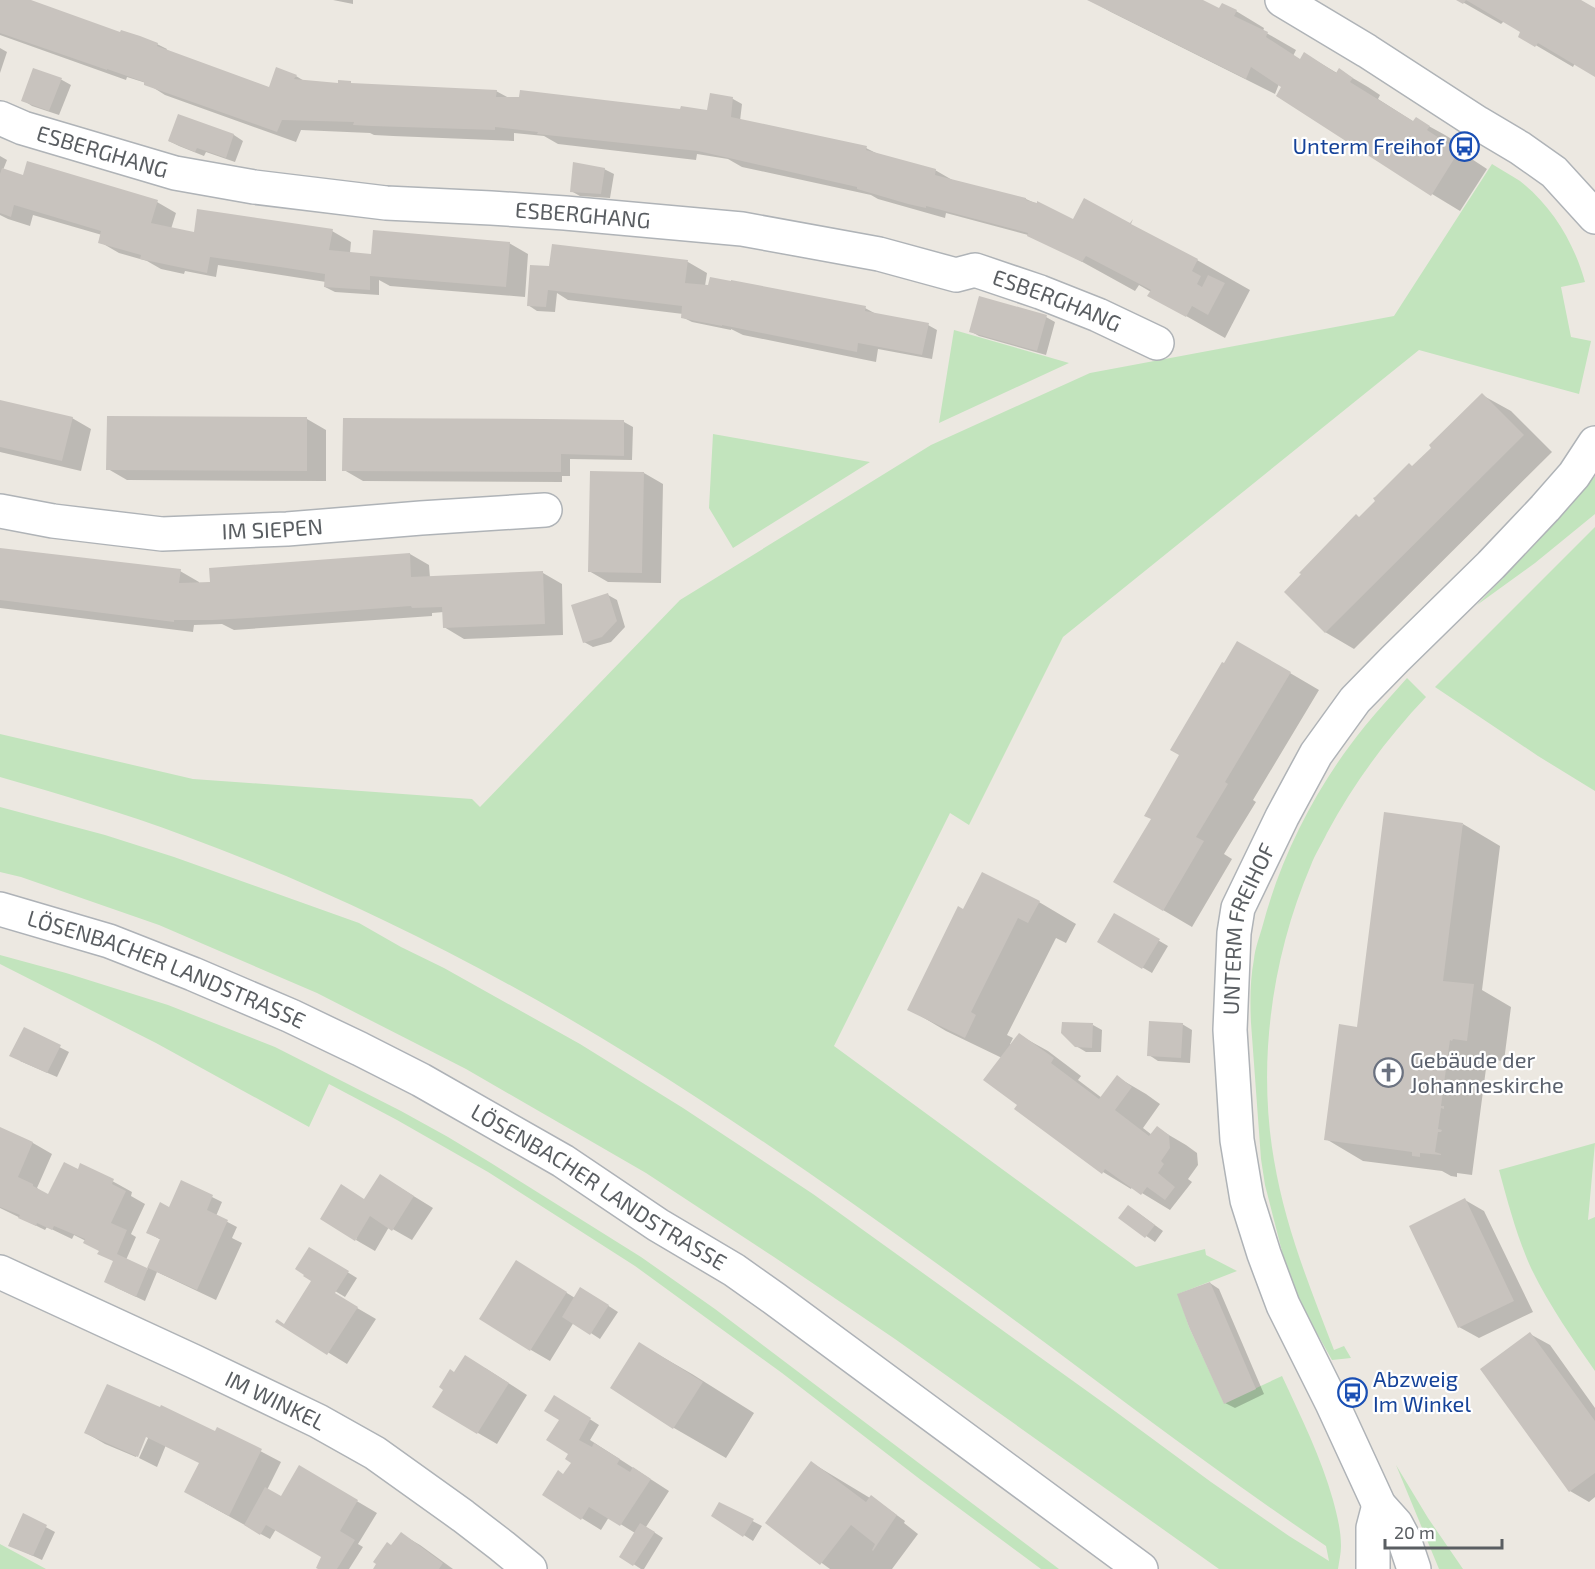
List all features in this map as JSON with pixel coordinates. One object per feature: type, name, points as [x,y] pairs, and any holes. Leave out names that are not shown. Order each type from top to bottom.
[{"type":"street","points":[[1282,0],[1529,154],[1554,172],[1595,217]]},
{"type":"street","name":"ESBERGHANG","points":[[0,118],[23,128],[175,173],[254,187],[386,203],[555,212],[742,229],[879,254],[956,275],[975,270],[1098,315],[1157,343]]},
{"type":"street","name":"UNTERM FREIHOF","points":[[1414,1569],[1404,1539],[1396,1524],[1379,1504],[1283,1305],[1247,1200],[1237,1140],[1230,1030],[1234,933],[1238,908],[1282,817],[1316,754],[1355,700],[1545,508],[1574,475],[1595,443]]},
{"type":"street","name":"IM SIEPEN","points":[[0,511],[53,521],[162,534],[288,529],[545,510]]},
{"type":"street","name":"LÖSENBACHER LANDSTRASSE","points":[[0,909],[109,941],[291,1016],[422,1080],[553,1155],[658,1225],[734,1270],[1141,1569]]},
{"type":"street","name":"IM WINKEL","points":[[0,1272],[318,1420],[375,1453],[530,1569]]},
{"type":"street","points":[[1373,1569],[1373,1528],[1379,1504]]},
{"type":"green space","points":[[1492,164],[1520,181],[1543,202],[1561,227],[1575,253],[1585,282],[1561,287],[1571,337],[1591,341],[1579,394],[1419,350],[1063,637],[969,825],[950,813],[834,1046],[1136,1267],[1205,1249],[1206,1255],[1237,1271],[1178,1294],[1189,1327],[1224,1403],[1282,1376],[1317,1453],[1333,1500],[1341,1540],[1338,1569],[1219,1569],[895,1339],[774,1257],[646,1173],[466,1069],[317,993],[159,925],[21,877],[0,872],[0,807],[105,835],[174,857],[359,923],[580,1044],[683,1108],[813,1194],[1211,1482],[1329,1561],[1326,1546],[1181,1444],[943,1268],[791,1161],[636,1059],[472,965],[302,883],[162,828],[0,777],[0,734],[193,779],[472,799],[480,807],[680,600],[931,445],[1090,373],[1394,316]]},
{"type":"green space","points":[[954,330],[1069,363],[939,423]]},
{"type":"green space","points":[[713,434],[870,462],[733,548],[709,508]]},
{"type":"green space","points":[[1595,476],[1595,514],[1535,563],[1477,605],[1538,541]]},
{"type":"green space","points":[[1595,527],[1595,791],[1435,687]]},
{"type":"green space","points":[[1407,678],[1426,697],[1385,745],[1360,779],[1337,814],[1314,857],[1286,936],[1272,1010],[1267,1085],[1274,1160],[1291,1233],[1334,1350],[1344,1346],[1351,1358],[1332,1360],[1295,1290],[1285,1263],[1265,1185],[1251,1023],[1252,975],[1256,947],[1279,874],[1316,797],[1331,772],[1370,720]]},
{"type":"green space","points":[[0,955],[168,1005],[275,1047],[448,1137],[641,1257],[715,1309],[1059,1569],[1041,1569],[782,1373],[635,1266],[488,1172],[329,1084],[309,1127],[156,1043],[0,964]]},
{"type":"green space","points":[[1595,1143],[1588,1220],[1595,1217],[1595,1371],[1569,1334],[1531,1268],[1517,1232],[1499,1170]]},
{"type":"green space","points":[[1396,1465],[1428,1518],[1463,1569],[1439,1569]]},
{"type":"green space","points":[[0,1544],[46,1569],[0,1569]]},
{"type":"building","points":[[0,0],[31,0],[120,32],[121,30],[140,36],[158,43],[157,46],[269,87],[276,67],[297,75],[294,79],[497,90],[496,97],[519,97],[520,90],[680,109],[681,106],[707,110],[710,93],[733,97],[731,117],[867,146],[866,150],[936,169],[935,175],[1026,198],[1026,200],[1037,203],[1037,201],[1073,219],[1084,198],[1130,223],[1133,219],[1131,224],[1198,259],[1192,271],[1201,276],[1197,284],[1202,287],[1208,275],[1225,283],[1208,315],[1192,306],[1186,317],[1147,296],[1151,290],[1086,256],[1082,262],[1027,236],[1028,233],[926,206],[926,208],[908,204],[857,189],[857,187],[698,151],[537,134],[538,132],[495,127],[495,130],[372,126],[353,125],[354,122],[282,120],[277,132],[144,85],[144,82],[0,33]]},
{"type":"building","points":[[1087,0],[1203,0],[1219,8],[1222,3],[1237,10],[1234,16],[1268,32],[1266,37],[1300,59],[1304,52],[1336,73],[1339,68],[1353,78],[1350,82],[1413,121],[1416,117],[1430,126],[1427,130],[1459,151],[1431,196],[1276,96],[1281,87],[1251,67],[1246,79]]},
{"type":"building","points":[[1466,0],[1581,0],[1595,8],[1595,77],[1538,43],[1535,47],[1518,37],[1520,32]]},
{"type":"building","points":[[33,68],[62,78],[49,111],[21,101]]},
{"type":"building","points":[[178,114],[234,134],[226,158],[197,148],[195,152],[168,141]]},
{"type":"building","points":[[27,161],[158,200],[151,223],[194,232],[197,209],[333,229],[329,250],[371,254],[373,230],[510,242],[506,287],[370,276],[370,290],[324,287],[325,274],[280,267],[210,257],[207,273],[140,259],[141,255],[98,243],[101,231],[14,205],[11,217],[0,213],[2,168],[23,175]]},
{"type":"building","points":[[573,162],[605,168],[601,194],[570,192]]},
{"type":"building","points":[[552,244],[688,260],[685,283],[708,285],[710,277],[731,280],[866,306],[865,311],[929,323],[922,355],[858,343],[857,352],[681,318],[682,306],[548,290],[546,307],[527,306],[530,265],[549,266]]},
{"type":"building","points":[[979,296],[1047,315],[1037,351],[969,332]]},
{"type":"building","points":[[1482,393],[1524,435],[1325,633],[1284,592],[1301,574],[1299,573],[1356,514],[1359,517],[1375,501],[1373,498],[1409,463],[1412,466],[1431,448],[1429,445]]},
{"type":"building","points":[[0,400],[73,417],[62,461],[0,447]]},
{"type":"building","points":[[107,416],[307,417],[307,471],[106,470]]},
{"type":"building","points":[[343,418],[624,420],[624,456],[561,454],[561,472],[342,471]]},
{"type":"building","points":[[590,471],[644,472],[642,573],[588,572]]},
{"type":"building","points":[[0,548],[181,569],[179,583],[210,582],[209,568],[410,553],[411,577],[543,571],[545,624],[443,628],[442,607],[412,608],[411,606],[264,617],[174,620],[174,622],[0,600]]},
{"type":"building","points":[[608,593],[617,621],[602,637],[583,643],[571,605]]},
{"type":"building","points":[[1237,641],[1291,672],[1225,782],[1228,784],[1196,837],[1204,841],[1163,911],[1113,882],[1151,819],[1144,816],[1179,755],[1170,750]]},
{"type":"building","name":"Gebäude der Johanneskirche","points":[[1384,812],[1463,823],[1443,981],[1474,984],[1467,1041],[1450,1040],[1447,1061],[1450,1063],[1447,1063],[1444,1083],[1448,1084],[1444,1085],[1441,1106],[1444,1106],[1444,1109],[1441,1108],[1438,1129],[1442,1130],[1438,1132],[1435,1152],[1441,1155],[1420,1153],[1420,1157],[1412,1156],[1412,1152],[1324,1140],[1339,1024],[1357,1027]]},
{"type":"building","points":[[982,872],[1040,901],[1028,923],[1018,918],[971,1012],[976,1015],[965,1038],[907,1010],[958,906],[963,909]]},
{"type":"building","points":[[1114,913],[1160,939],[1142,969],[1097,942]]},
{"type":"building","points":[[1149,1021],[1183,1023],[1181,1058],[1147,1056]]},
{"type":"building","points":[[1062,1022],[1093,1023],[1092,1048],[1075,1047],[1061,1033]]},
{"type":"building","points":[[24,1027],[61,1045],[47,1073],[9,1056]]},
{"type":"building","points":[[1019,1033],[1054,1058],[1051,1063],[1099,1099],[1117,1075],[1132,1087],[1115,1110],[1149,1136],[1157,1126],[1169,1135],[1170,1148],[1161,1161],[1164,1164],[1158,1173],[1175,1187],[1165,1200],[1147,1187],[1141,1195],[1105,1169],[1102,1174],[1014,1109],[1017,1105],[983,1080]]},
{"type":"building","points":[[0,1127],[33,1142],[18,1177],[48,1194],[64,1162],[78,1169],[80,1163],[114,1179],[112,1184],[126,1191],[111,1223],[127,1230],[117,1254],[147,1268],[160,1239],[146,1233],[160,1202],[169,1207],[181,1180],[213,1195],[207,1210],[228,1220],[197,1290],[148,1268],[136,1297],[104,1282],[113,1261],[97,1254],[99,1251],[83,1243],[85,1239],[54,1226],[52,1230],[37,1223],[36,1226],[18,1218],[20,1215],[0,1207]]},
{"type":"building","points":[[380,1174],[414,1196],[392,1231],[370,1216],[355,1241],[320,1219],[341,1184],[364,1199]]},
{"type":"building","points":[[1465,1198],[1514,1301],[1458,1328],[1409,1226]]},
{"type":"building","points":[[1128,1205],[1155,1225],[1145,1238],[1118,1218]]},
{"type":"building","points":[[309,1247],[349,1271],[335,1293],[358,1307],[327,1355],[275,1322],[277,1319],[284,1324],[311,1281],[295,1269]]},
{"type":"building","points":[[516,1260],[567,1292],[530,1351],[479,1319]]},
{"type":"building","points":[[1210,1282],[1256,1389],[1224,1404],[1189,1327],[1177,1294]]},
{"type":"building","points":[[580,1287],[609,1305],[590,1335],[562,1317]]},
{"type":"building","points":[[1530,1332],[1595,1421],[1595,1473],[1569,1492],[1480,1369]]},
{"type":"building","points":[[639,1342],[703,1382],[673,1429],[610,1388]]},
{"type":"building","points":[[465,1355],[509,1383],[477,1434],[432,1407],[443,1390],[439,1387],[450,1369],[454,1372]]},
{"type":"building","points":[[107,1384],[160,1407],[161,1405],[215,1431],[217,1427],[262,1449],[229,1516],[184,1492],[199,1463],[146,1437],[138,1457],[84,1433]]},
{"type":"building","points":[[554,1395],[591,1418],[579,1440],[592,1447],[594,1443],[620,1459],[617,1464],[630,1472],[633,1467],[651,1479],[620,1526],[589,1507],[581,1520],[542,1495],[558,1470],[563,1474],[571,1463],[565,1459],[568,1454],[546,1440],[559,1420],[544,1411]]},
{"type":"building","points":[[811,1461],[866,1502],[871,1495],[897,1515],[873,1551],[875,1544],[851,1525],[820,1565],[765,1523]]},
{"type":"building","points":[[299,1465],[358,1500],[340,1531],[355,1540],[337,1569],[316,1568],[321,1557],[266,1525],[260,1535],[244,1525],[265,1487],[281,1496]]},
{"type":"building","points":[[719,1502],[754,1519],[743,1537],[711,1516]]},
{"type":"building","points":[[23,1513],[47,1525],[33,1556],[8,1546]]},
{"type":"building","points":[[640,1523],[655,1532],[633,1566],[619,1557]]},
{"type":"building","points":[[401,1532],[443,1563],[439,1569],[373,1569],[376,1564],[373,1562],[387,1542],[391,1545]]},
{"type":"place","name":"Unterm Freihof","points":[[1465,146]]},
{"type":"place","name":"Gebäude der Johanneskirche","points":[[1389,1073]]},
{"type":"place","name":"Abzweig Im Winkel","points":[[1352,1392]]}]
